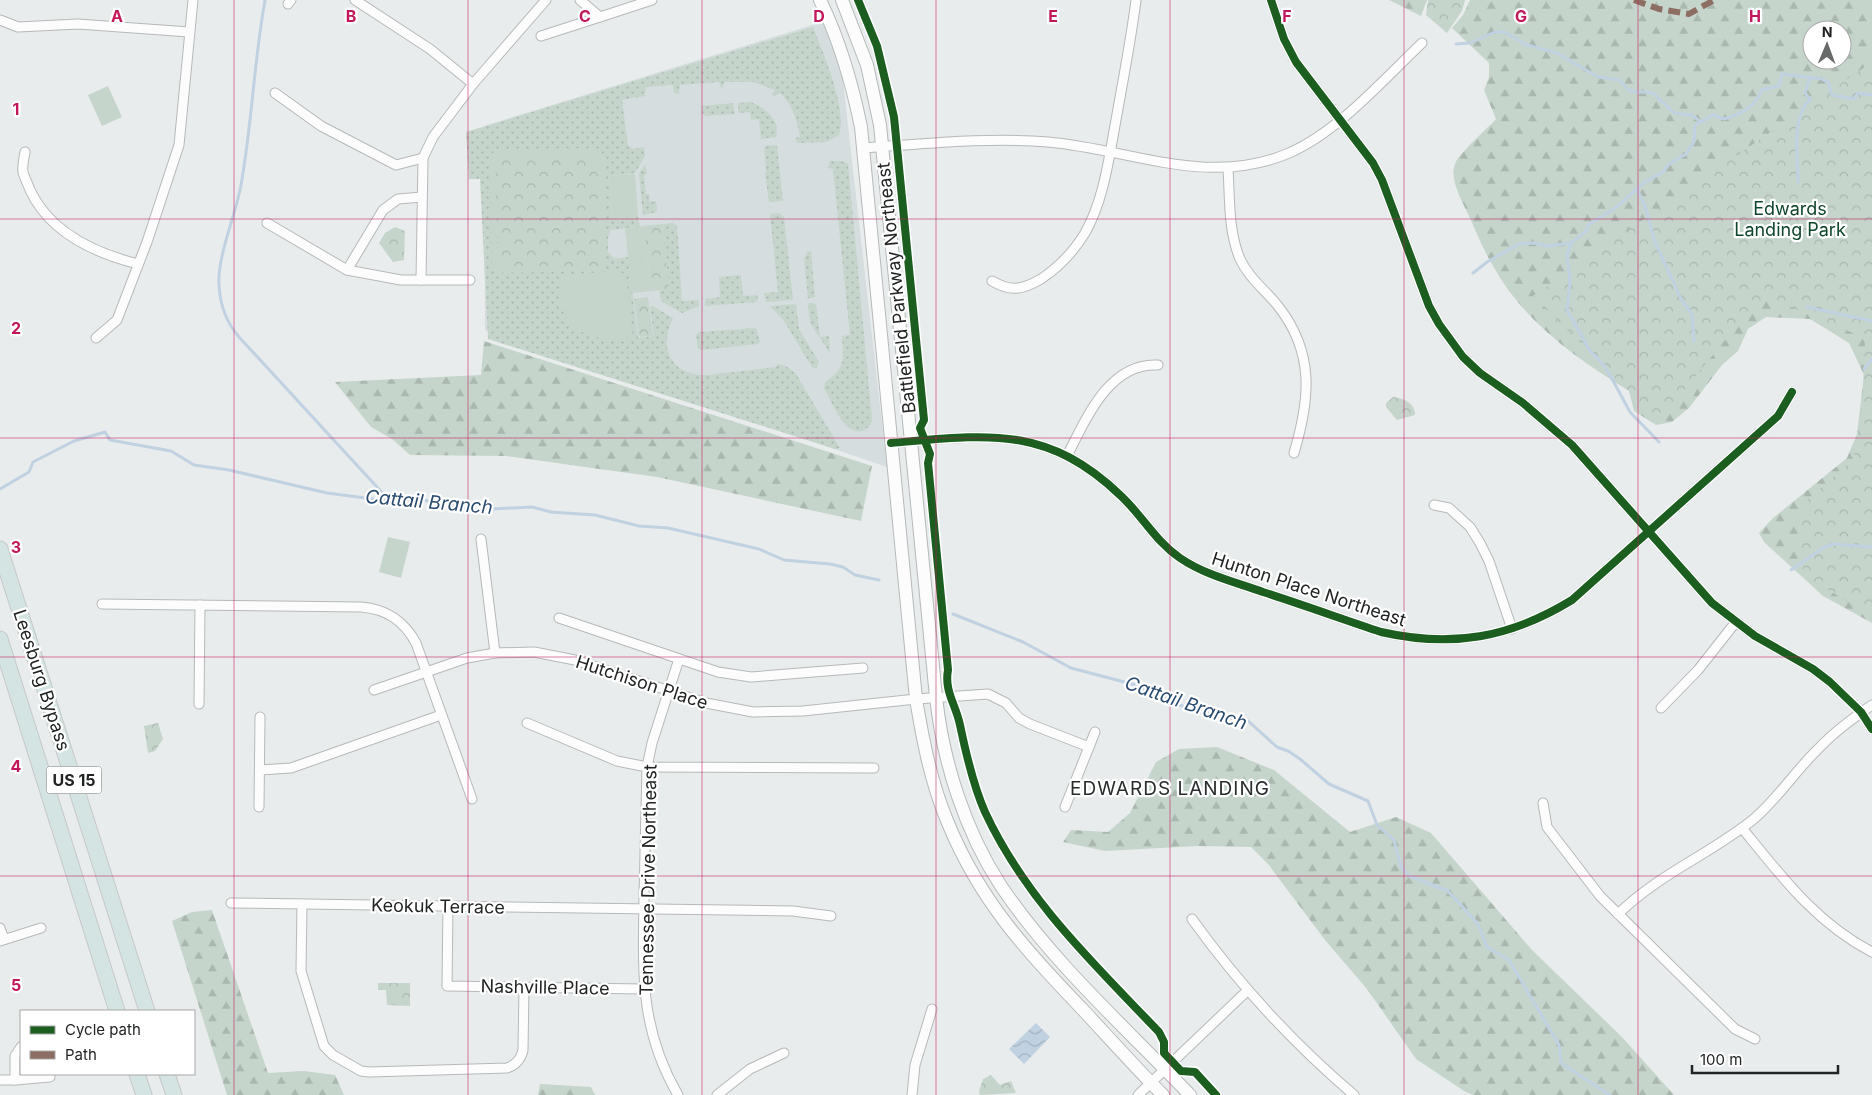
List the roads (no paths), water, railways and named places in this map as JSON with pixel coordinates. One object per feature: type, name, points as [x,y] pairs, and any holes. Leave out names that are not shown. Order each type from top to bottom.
[{"type":"highway","name":"Leesburg Bypass","points":[[0,549],[147,1010]]},
{"type":"highway","name":"Leesburg Bypass","points":[[0,639],[118,1010]]},
{"type":"highway","points":[[137,1075],[144,1095]]},
{"type":"highway","points":[[167,1075],[174,1095]]},
{"type":"main road","name":"Battlefield Parkway Northeast","points":[[820,0],[830,20],[849,74],[863,148],[916,699],[927,760],[936,792],[958,845],[987,897],[1016,938],[1163,1095]]},
{"type":"main road","name":"Battlefield Parkway Northeast","points":[[842,0],[867,65],[875,98],[882,147],[940,732],[955,783],[978,843],[1000,884],[1051,950],[1190,1095]]},
{"type":"street","points":[[96,338],[118,320],[179,145],[193,0]]},
{"type":"street","points":[[355,0],[430,49],[474,84]]},
{"type":"street","points":[[421,280],[423,158],[433,137],[474,84],[546,0]]},
{"type":"street","points":[[580,0],[600,18]]},
{"type":"street","points":[[992,281],[1005,289],[1022,288],[1049,273],[1063,262],[1076,247],[1094,214],[1110,151],[1136,0]]},
{"type":"street","points":[[1272,0],[1284,39],[1296,62],[1310,83],[1362,146],[1382,180],[1429,306],[1450,342],[1480,373],[1523,403],[1572,445],[1647,532],[1712,603],[1735,622],[1813,669],[1830,682],[1861,712],[1872,729]]},
{"type":"street","points":[[541,36],[647,1]]},
{"type":"street","points":[[0,20],[18,27],[78,24],[189,32]]},
{"type":"street","points":[[863,148],[945,141],[1010,140],[1081,145],[1189,167],[1228,169],[1264,162],[1288,153],[1324,132],[1422,43]]},
{"type":"street","points":[[275,93],[322,126],[396,165],[423,158]]},
{"type":"street","points":[[25,152],[22,171],[34,199],[51,221],[82,244],[116,258],[138,264]]},
{"type":"street","points":[[1228,169],[1231,229],[1235,245],[1249,274],[1288,321],[1297,337],[1304,361],[1307,400],[1304,422],[1294,453]]},
{"type":"street","points":[[347,270],[383,210],[398,199],[422,197]]},
{"type":"street","points":[[267,223],[347,270],[401,280],[470,280]]},
{"type":"street","points":[[1067,456],[1089,414],[1112,385],[1128,370],[1137,366],[1158,364]]},
{"type":"street","name":"Hunton Place Northeast","points":[[891,443],[970,436],[996,436],[1038,445],[1067,456],[1087,467],[1111,486],[1164,546],[1180,558],[1213,575],[1382,632],[1404,637],[1451,640],[1474,638],[1512,629],[1534,621],[1572,600],[1778,416],[1792,392]]},
{"type":"street","points":[[1434,505],[1449,508],[1470,527],[1489,561],[1512,629]]},
{"type":"street","points":[[481,539],[495,653]]},
{"type":"street","points":[[102,604],[361,607],[381,610],[401,622],[410,632],[472,799]]},
{"type":"street","points":[[199,704],[200,605]]},
{"type":"street","points":[[559,618],[718,672],[751,676],[863,668]]},
{"type":"street","points":[[1661,708],[1698,670],[1735,622]]},
{"type":"street","name":"Hutchison Place","points":[[374,690],[466,658],[495,653],[527,652],[555,655],[669,692],[730,709],[778,713],[936,697],[988,694],[1006,703],[1019,718],[1030,724],[1089,747]]},
{"type":"street","name":"Tennessee Drive Northeast","points":[[678,1095],[668,1078],[654,1042],[644,988],[644,908],[647,767],[652,743],[679,659]]},
{"type":"street","points":[[1618,914],[1648,887],[1742,828],[1776,797],[1818,748],[1872,705]]},
{"type":"street","points":[[260,770],[291,768],[441,715]]},
{"type":"street","points":[[259,807],[260,717]]},
{"type":"street","points":[[526,723],[617,762],[647,767],[874,768]]},
{"type":"street","points":[[1064,807],[1095,732]]},
{"type":"street","points":[[1543,803],[1547,827],[1600,896],[1735,1029],[1755,1039]]},
{"type":"street","points":[[1742,828],[1802,901],[1840,933],[1872,952]]},
{"type":"street","name":"Keokuk Terrace","points":[[231,903],[794,911],[831,916]]},
{"type":"street","points":[[302,904],[301,971],[324,1046],[332,1055],[361,1071],[507,1068],[513,1066],[522,1056],[523,1050],[524,987]]},
{"type":"street","name":"Nashville Place","points":[[448,906],[447,986],[644,988]]},
{"type":"street","points":[[1192,919],[1248,990],[1312,1056],[1354,1095]]},
{"type":"street","points":[[0,928],[2,940],[41,928]]},
{"type":"street","points":[[1138,1095],[1248,990]]},
{"type":"street","points":[[912,1095],[915,1065],[932,1009]]},
{"type":"street","points":[[15,1080],[15,1056],[20,1048]]},
{"type":"street","points":[[717,1095],[750,1068],[784,1053]]},
{"type":"street","points":[[0,1080],[50,1077],[49,1075]]},
{"type":"water","points":[[1036,1023],[1050,1037],[1024,1064],[1009,1049]]},
{"type":"waterway","points":[[265,0],[241,185],[219,274],[222,307],[227,319],[239,337],[388,499]]},
{"type":"waterway","points":[[1456,44],[1470,43],[1495,32],[1504,32],[1527,45],[1557,53],[1598,77],[1620,80],[1631,91],[1653,93],[1674,113],[1691,115],[1700,121]]},
{"type":"waterway","points":[[1473,273],[1487,262],[1519,244],[1533,243],[1548,246],[1571,243],[1587,230],[1588,225],[1614,209],[1645,182],[1663,172],[1669,164],[1686,154],[1694,141],[1695,125],[1713,115],[1724,119],[1742,112],[1756,101],[1761,90],[1779,86],[1782,74],[1822,79],[1828,82],[1832,95],[1854,99],[1858,93],[1872,95]]},
{"type":"waterway","points":[[1798,182],[1798,127],[1800,116],[1810,99],[1805,93],[1810,77]]},
{"type":"waterway","points":[[1637,189],[1645,206],[1655,242],[1681,299],[1692,314],[1694,341]]},
{"type":"waterway","points":[[1571,243],[1567,255],[1570,282],[1567,310],[1590,351],[1603,364],[1630,412],[1659,442]]},
{"type":"waterway","points":[[1807,307],[1872,321]]},
{"type":"waterway","points":[[1864,369],[1872,359]]},
{"type":"waterway","name":"Cattail Branch","points":[[0,489],[29,472],[33,462],[74,441],[105,432],[110,440],[171,451],[194,465],[229,470],[327,493],[381,500],[418,499],[472,510],[532,507],[551,512],[595,515],[639,526],[668,528],[759,549],[784,560],[830,564],[843,567],[855,575],[879,580]]},
{"type":"waterway","points":[[1791,570],[1823,548],[1833,544],[1872,547]]},
{"type":"waterway","name":"Cattail Branch","points":[[953,614],[1023,642],[1071,668],[1136,685],[1149,692],[1164,696],[1179,705],[1223,717],[1247,720],[1277,747],[1288,751],[1300,759],[1329,784],[1368,801],[1377,825],[1394,840],[1401,867],[1409,876],[1448,891],[1478,924],[1487,947],[1509,960],[1559,1045],[1561,1063],[1610,1095]]},
{"type":"district","name":"EDWARDS LANDING","points":[[1170,788]]},
{"type":"park label","name":"Edwards Landing Park","points":[[1790,218]]}]
